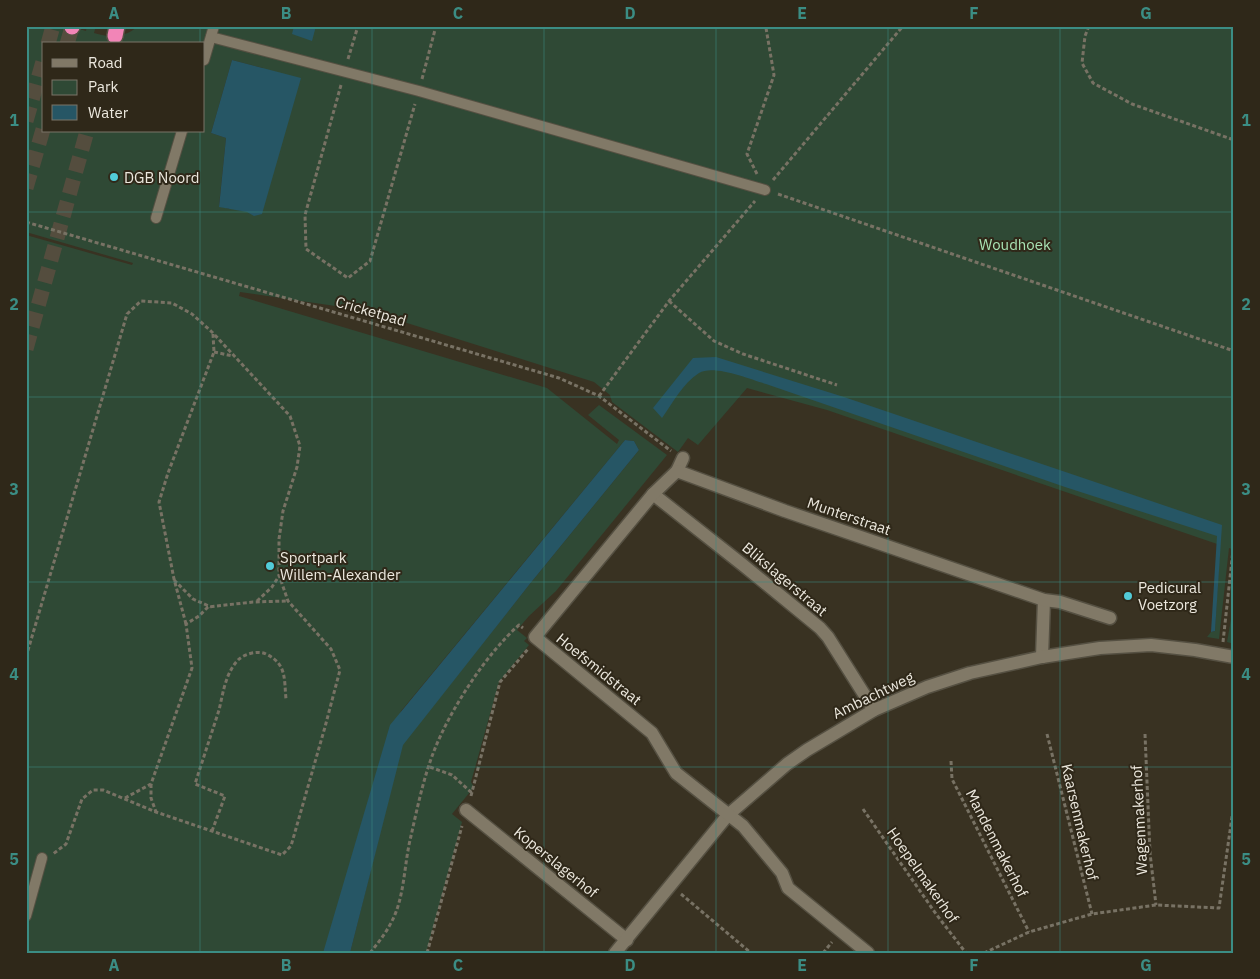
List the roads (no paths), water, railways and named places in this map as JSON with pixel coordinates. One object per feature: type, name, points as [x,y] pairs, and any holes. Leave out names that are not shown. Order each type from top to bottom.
[{"type":"street","points":[[653,494],[677,471],[683,458]]},
{"type":"street","name":"Munterstraat","points":[[677,471],[785,511],[1044,600],[1060,602],[1110,618]]},
{"type":"street","name":"Hoefsmidstraat","points":[[653,494],[534,637],[652,734],[676,773],[743,826],[782,872],[788,888],[868,953]]},
{"type":"street","name":"Blikslagerstraat","points":[[653,494],[820,628],[828,637],[874,710]]},
{"type":"street","points":[[1042,657],[1044,600]]},
{"type":"street","name":"Ambachtweg","points":[[615,953],[728,815],[779,770],[807,750],[874,710],[936,684],[970,674],[1042,657],[1100,648],[1151,646],[1195,650],[1227,656]]},
{"type":"street","name":"Koperslagerhof","points":[[466,810],[627,940]]},
{"type":"lane","points":[[205,56],[212,31],[345,72],[419,91],[765,190]]},
{"type":"lane","points":[[156,218],[182,132]]},
{"type":"lane","points":[[26,916],[42,858]]},
{"type":"water","points":[[294,26],[316,26],[312,41],[292,34]]},
{"type":"water","points":[[232,60],[301,78],[262,214],[254,216],[247,212],[219,207],[226,138],[211,133]]},
{"type":"water","points":[[716,357],[844,397],[1222,525],[1215,631],[1211,632],[1217,536],[1065,487],[732,373],[713,370],[699,373],[683,388],[662,418],[653,408],[693,358]]},
{"type":"water","points":[[625,440],[634,441],[639,450],[529,585],[403,745],[350,953],[323,953],[390,725]]},
{"type":"tunnel","points":[[49,42],[53,26]]},
{"type":"tunnel","points":[[68,42],[72,27]]},
{"type":"tunnel","points":[[26,121],[42,65]]},
{"type":"tunnel","points":[[26,188],[42,132]]},
{"type":"tunnel","points":[[26,349],[87,132]]},
{"type":"place","name":"DGB Noord","points":[[114,177]]},
{"type":"place","name":"Sportpark Willem-Alexander","points":[[270,566]]},
{"type":"place","name":"Pedicural Voetzorg","points":[[1128,596]]},
{"type":"park label","name":"Woudhoek","points":[[1015,244]]}]
